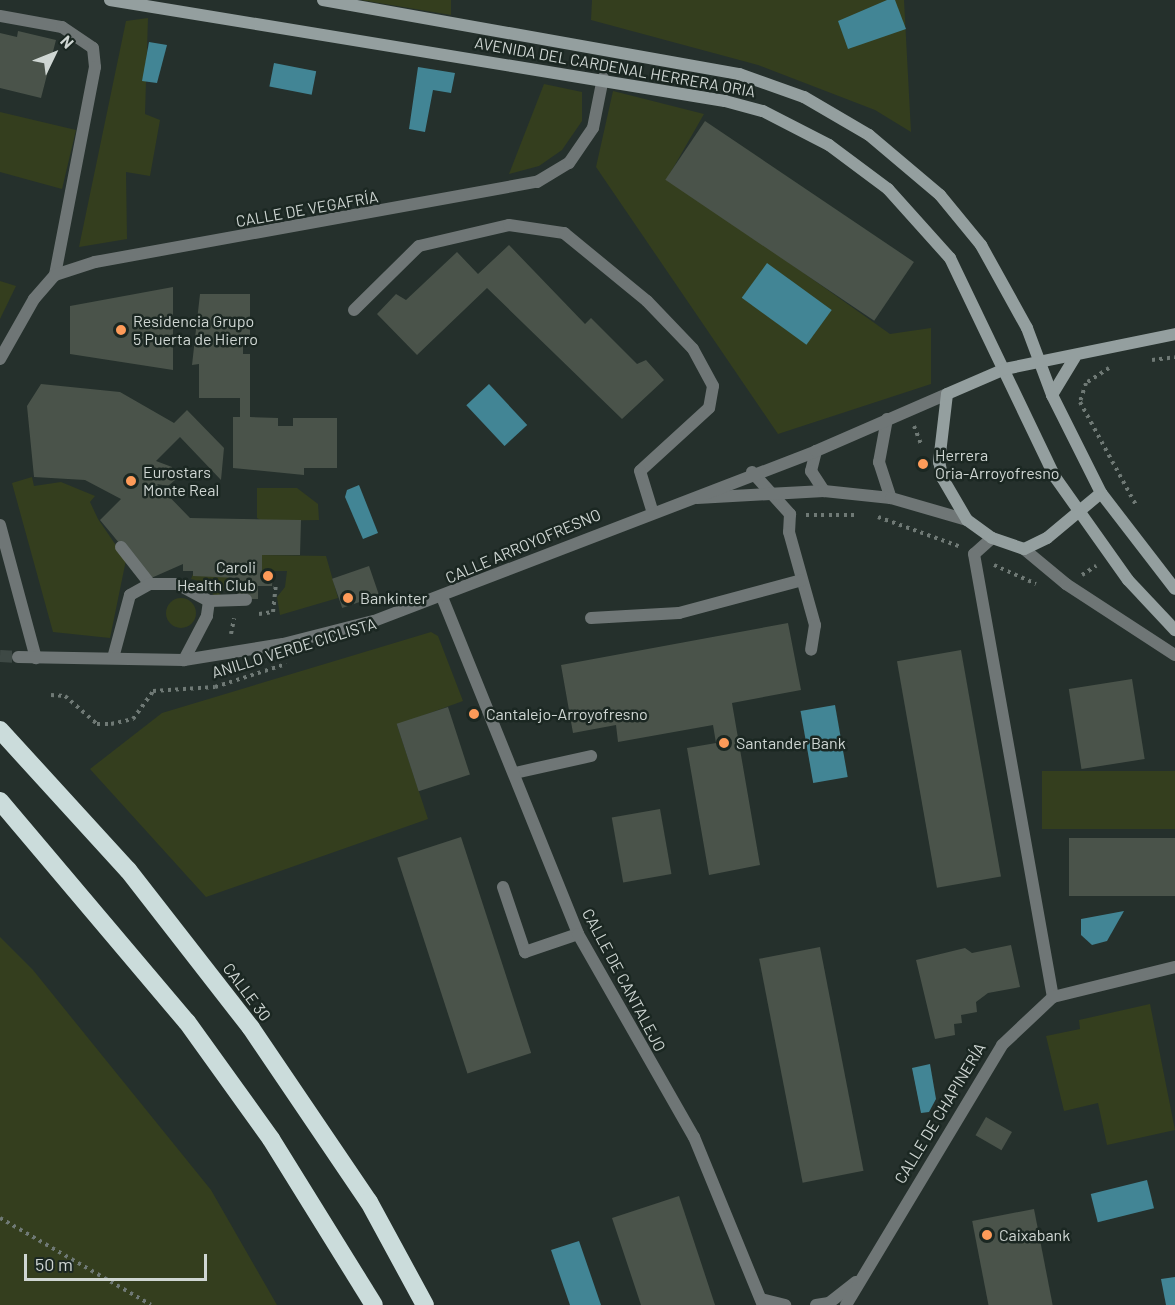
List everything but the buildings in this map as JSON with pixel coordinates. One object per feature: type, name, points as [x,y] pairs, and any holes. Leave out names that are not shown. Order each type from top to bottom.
[{"type":"highway","name":"CALLE 30","points":[[0,730],[128,870],[251,1028],[369,1202],[425,1305]]},
{"type":"highway","points":[[0,801],[187,1022],[271,1139],[374,1305]]},
{"type":"main road","name":"AVENIDA DEL CARDENAL HERRERA ORIA","points":[[110,0],[603,78],[763,111],[863,168],[911,211],[950,258],[1005,369],[1038,444],[1079,514],[1110,556],[1175,630]]},
{"type":"main road","name":"AVENIDA DEL CARDENAL HERRERA ORIA","points":[[322,0],[673,60],[740,74],[804,97],[869,135],[940,195],[998,272],[1040,362],[1052,395],[1101,493],[1175,589]]},
{"type":"main road","points":[[1101,493],[1079,514],[1024,549],[992,538],[967,520],[952,502],[939,462],[947,394],[1005,369],[1075,357],[1175,334]]},
{"type":"main road","points":[[1052,395],[1075,357]]},
{"type":"street","points":[[0,16],[62,27],[93,48],[95,67],[55,275],[34,299],[0,359]]},
{"type":"street","name":"CALLE DE VEGAFRÍA","points":[[55,275],[95,262],[537,182],[569,163],[593,129],[603,78]]},
{"type":"street","points":[[354,310],[419,246],[509,225],[564,233],[678,333],[713,386],[708,408],[640,471],[652,510]]},
{"type":"street","name":"CALLE ARROYOFRESNO","points":[[18,657],[183,660],[283,644],[442,597],[652,510],[684,500],[752,472],[816,451],[947,394]]},
{"type":"street","points":[[887,419],[879,462],[891,498]]},
{"type":"street","points":[[816,451],[811,471],[824,491]]},
{"type":"street","points":[[752,472],[772,491],[790,514],[789,532],[815,625],[811,650]]},
{"type":"street","name":"CALLE ARROYOFRESNO","points":[[684,500],[772,491],[824,491],[891,498],[919,508],[967,520]]},
{"type":"street","points":[[0,525],[36,657]]},
{"type":"street","points":[[992,538],[974,554],[1053,997]]},
{"type":"street","points":[[121,547],[150,584]]},
{"type":"street","points":[[1024,549],[1066,584],[1175,655]]},
{"type":"street","points":[[591,618],[679,613],[802,580]]},
{"type":"street","points":[[113,658],[130,596],[150,584],[177,584],[209,601],[246,600]]},
{"type":"street","name":"CALLE DE CANTALEJO","points":[[442,597],[578,934],[694,1137],[762,1302]]},
{"type":"street","points":[[183,660],[207,616],[209,601]]},
{"type":"street","points":[[514,773],[591,756]]},
{"type":"street","points":[[503,887],[525,952],[578,934]]},
{"type":"street","name":"CALLE DE CHAPINERÍA","points":[[846,1305],[900,1211],[1002,1045],[1053,997],[1175,967]]},
{"type":"street","name":"CALLE DE CHAPINERÍA","points":[[816,1305],[829,1303],[864,1276]]},
{"type":"street","points":[[762,1302],[785,1305]]},
{"type":"path","points":[[1144,360],[1175,357]]},
{"type":"path","points":[[1116,366],[1086,383],[1080,402],[1142,514]]},
{"type":"path","points":[[909,410],[923,457]]},
{"type":"path","points":[[913,528],[919,508]]},
{"type":"path","points":[[790,514],[860,515]]},
{"type":"path","points":[[870,514],[913,528],[974,554],[1035,584],[1066,584],[1110,556]]},
{"type":"path","name":"ANILLO VERDE CICLISTA","points":[[51,695],[65,696],[97,724],[111,724],[132,718],[153,691],[214,687],[297,661]]},
{"type":"path","points":[[0,1218],[151,1305]]},
{"type":"green space","points":[[361,0],[451,0],[451,15]]},
{"type":"green space","points":[[592,0],[904,0],[911,132],[875,110],[758,65],[591,20]]},
{"type":"green space","points":[[148,18],[145,114],[160,120],[150,176],[126,172],[127,239],[79,247],[126,21]]},
{"type":"green space","points":[[544,84],[582,92],[582,121],[562,150],[539,166],[509,174]]},
{"type":"green space","points":[[613,91],[704,114],[668,177],[890,334],[931,328],[931,384],[778,434],[596,167]]},
{"type":"green space","points":[[0,112],[76,130],[62,189],[0,172]]},
{"type":"green space","points":[[0,281],[16,286],[0,319]]},
{"type":"green space","points":[[32,477],[34,486],[61,482],[95,496],[90,502],[98,519],[126,560],[110,638],[53,632],[12,483]]},
{"type":"green space","points":[[257,488],[297,488],[318,504],[319,520],[262,521],[257,518]]},
{"type":"green space","points":[[262,555],[326,556],[338,598],[280,615],[277,597],[285,587],[287,571],[262,571]]},
{"type":"green space","points":[[193,574],[229,577],[227,587],[216,598],[204,582],[191,579]]},
{"type":"green space","points":[[181,598],[187,599],[195,607],[195,619],[187,627],[181,628],[175,627],[167,619],[166,613],[167,607],[175,599]]},
{"type":"green space","points":[[431,632],[438,636],[463,701],[397,725],[428,819],[206,897],[90,769],[162,713]]},
{"type":"green space","points":[[1042,771],[1175,771],[1175,829],[1042,829]]},
{"type":"green space","points":[[0,937],[33,970],[211,1190],[277,1305],[0,1305]]},
{"type":"green space","points":[[1150,1004],[1175,1130],[1107,1145],[1098,1103],[1064,1111],[1046,1036],[1080,1029],[1079,1020]]},
{"type":"water","points":[[887,0],[895,0],[906,29],[848,49],[838,21]]},
{"type":"water","points":[[149,42],[167,45],[157,83],[142,81]]},
{"type":"water","points":[[274,63],[316,71],[312,95],[269,87]]},
{"type":"water","points":[[418,67],[455,73],[451,93],[433,90],[425,132],[409,129]]},
{"type":"water","points":[[767,263],[832,310],[806,345],[742,298]]},
{"type":"water","points":[[489,384],[527,425],[505,446],[466,405]]},
{"type":"water","points":[[359,485],[378,533],[363,539],[345,497],[347,490]]},
{"type":"water","points":[[835,705],[848,777],[813,783],[801,711]]},
{"type":"water","points":[[1124,911],[1107,941],[1092,945],[1081,935],[1081,919]]},
{"type":"water","points":[[930,1064],[936,1099],[929,1112],[921,1113],[912,1068]]},
{"type":"water","points":[[1147,1180],[1154,1208],[1098,1222],[1091,1194]]},
{"type":"water","points":[[579,1241],[601,1305],[570,1305],[551,1250]]},
{"type":"water","points":[[1175,1277],[1175,1305],[1166,1305],[1161,1279]]},
{"type":"tunnel","points":[[0,656],[18,657]]},
{"type":"place","name":"Residencia Grupo 5 Puerta de Hierro","points":[[121,330]]},
{"type":"place","name":"Herrera Oria-Arroyofresno","points":[[923,464]]},
{"type":"place","name":"Eurostars Monte Real","points":[[131,481]]},
{"type":"place","name":"Caroli Health Club","points":[[268,576]]},
{"type":"place","name":"Bankinter","points":[[348,598]]},
{"type":"place","name":"Cantalejo-Arroyofresno","points":[[474,714]]},
{"type":"place","name":"Santander Bank","points":[[724,743]]},
{"type":"place","name":"Caixabank","points":[[987,1235]]}]
